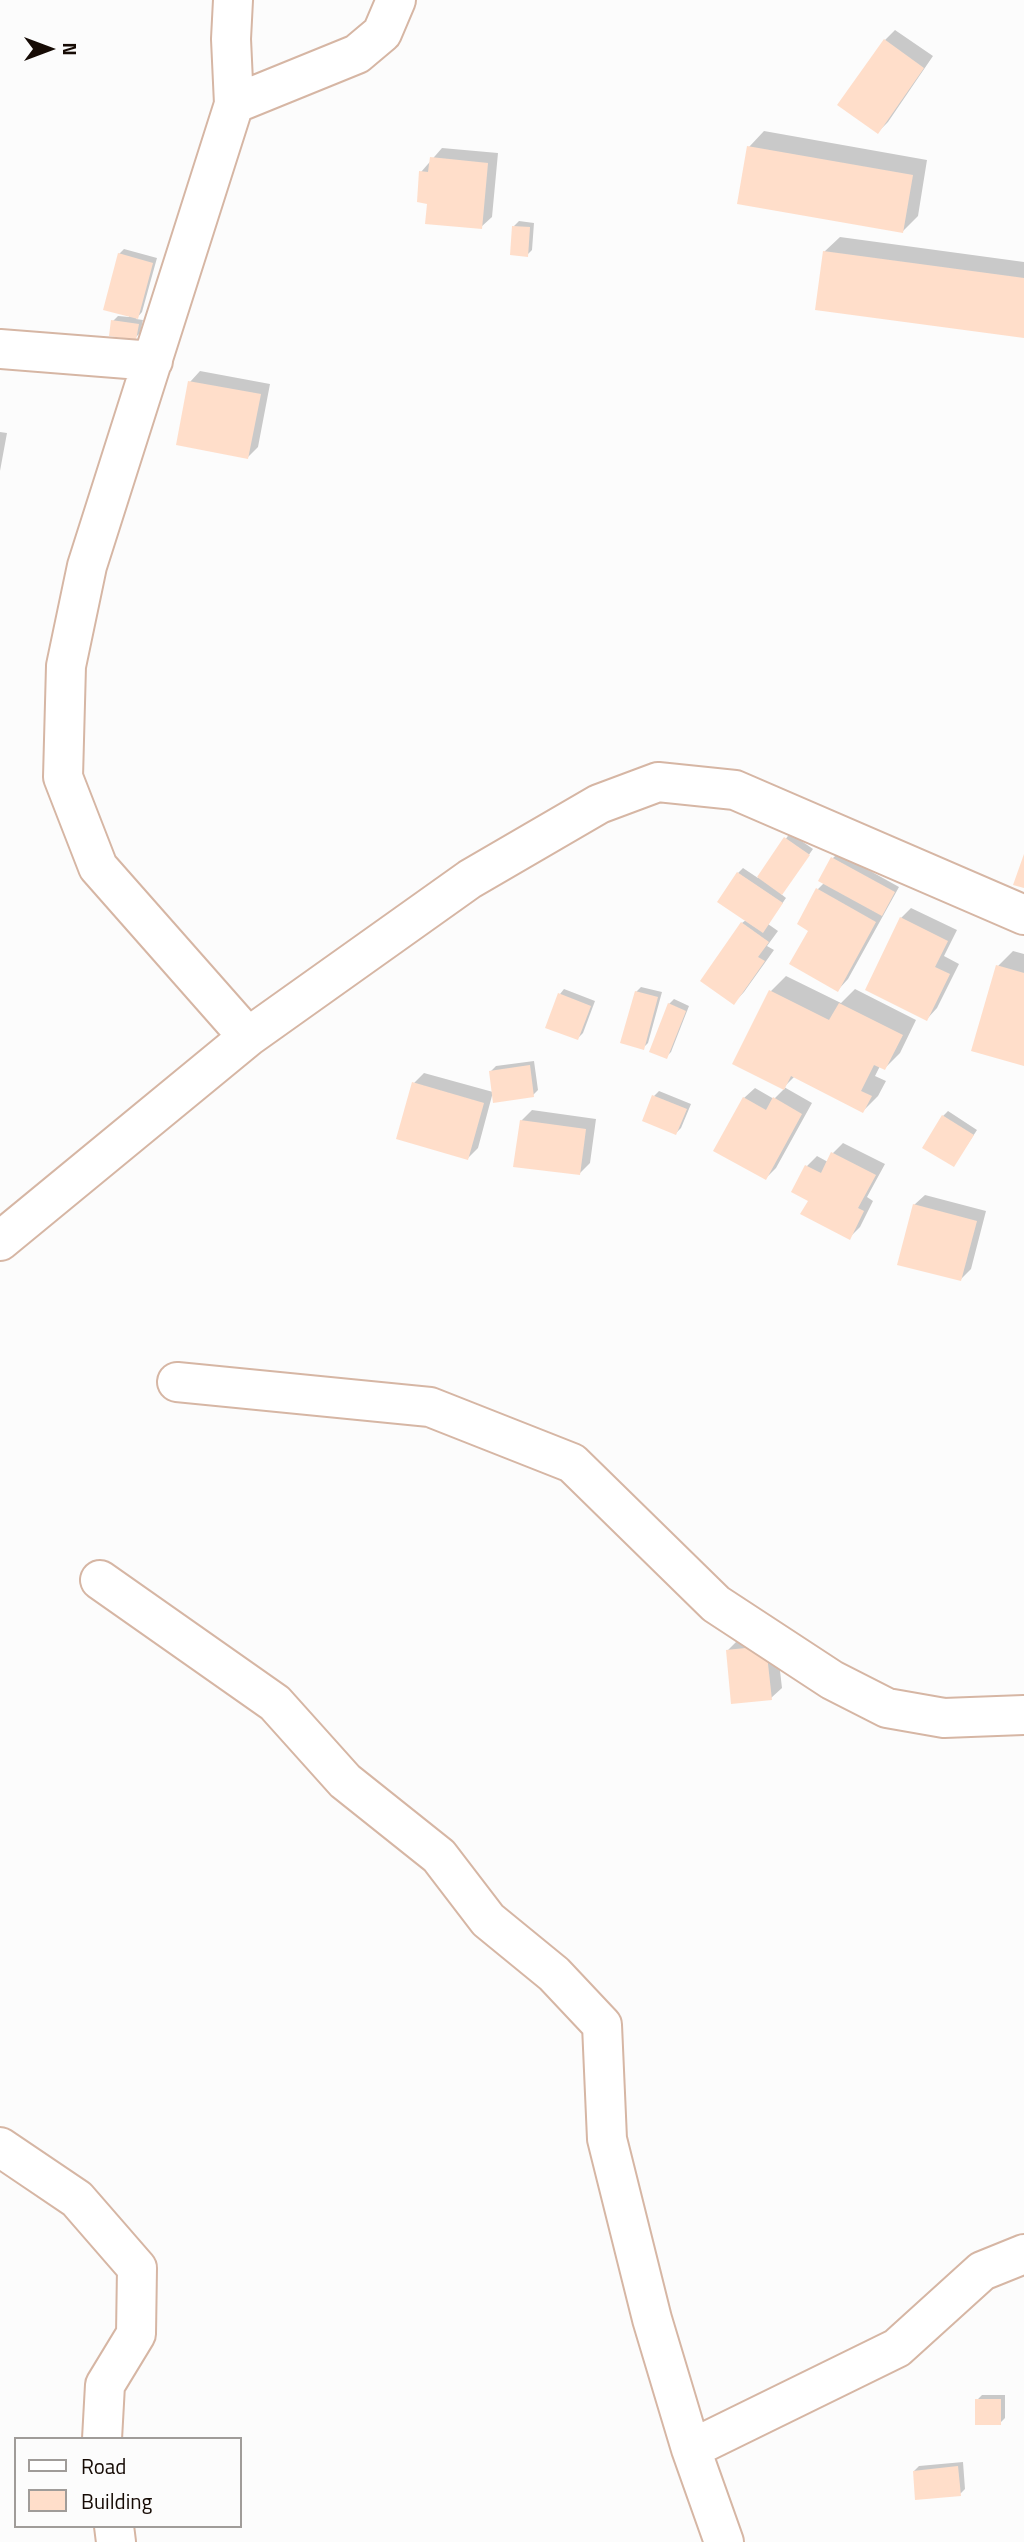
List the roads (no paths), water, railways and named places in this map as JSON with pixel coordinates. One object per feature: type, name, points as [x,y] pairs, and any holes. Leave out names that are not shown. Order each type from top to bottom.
[{"type":"street","points":[[233,0],[231,38],[234,104],[87,566],[65,666],[63,777],[98,867],[248,1037]]},
{"type":"street","points":[[234,104],[357,54],[382,33],[396,0]]},
{"type":"street","points":[[0,349],[153,361]]},
{"type":"street","points":[[0,1241],[248,1037],[470,879],[599,804],[658,782],[735,790],[1024,915]]},
{"type":"street","points":[[177,1382],[430,1407],[466,1421],[572,1463],[716,1604],[832,1680],[887,1708],[944,1718],[1024,1715]]},
{"type":"street","points":[[100,1580],[275,1703],[345,1780],[439,1856],[488,1920],[554,1974],[601,2025],[607,2139],[652,2319],[691,2449],[724,2542]]},
{"type":"street","points":[[0,2147],[77,2199],[137,2268],[136,2334],[105,2385],[102,2437]]},
{"type":"street","points":[[691,2449],[897,2348],[982,2271],[1024,2253]]}]
